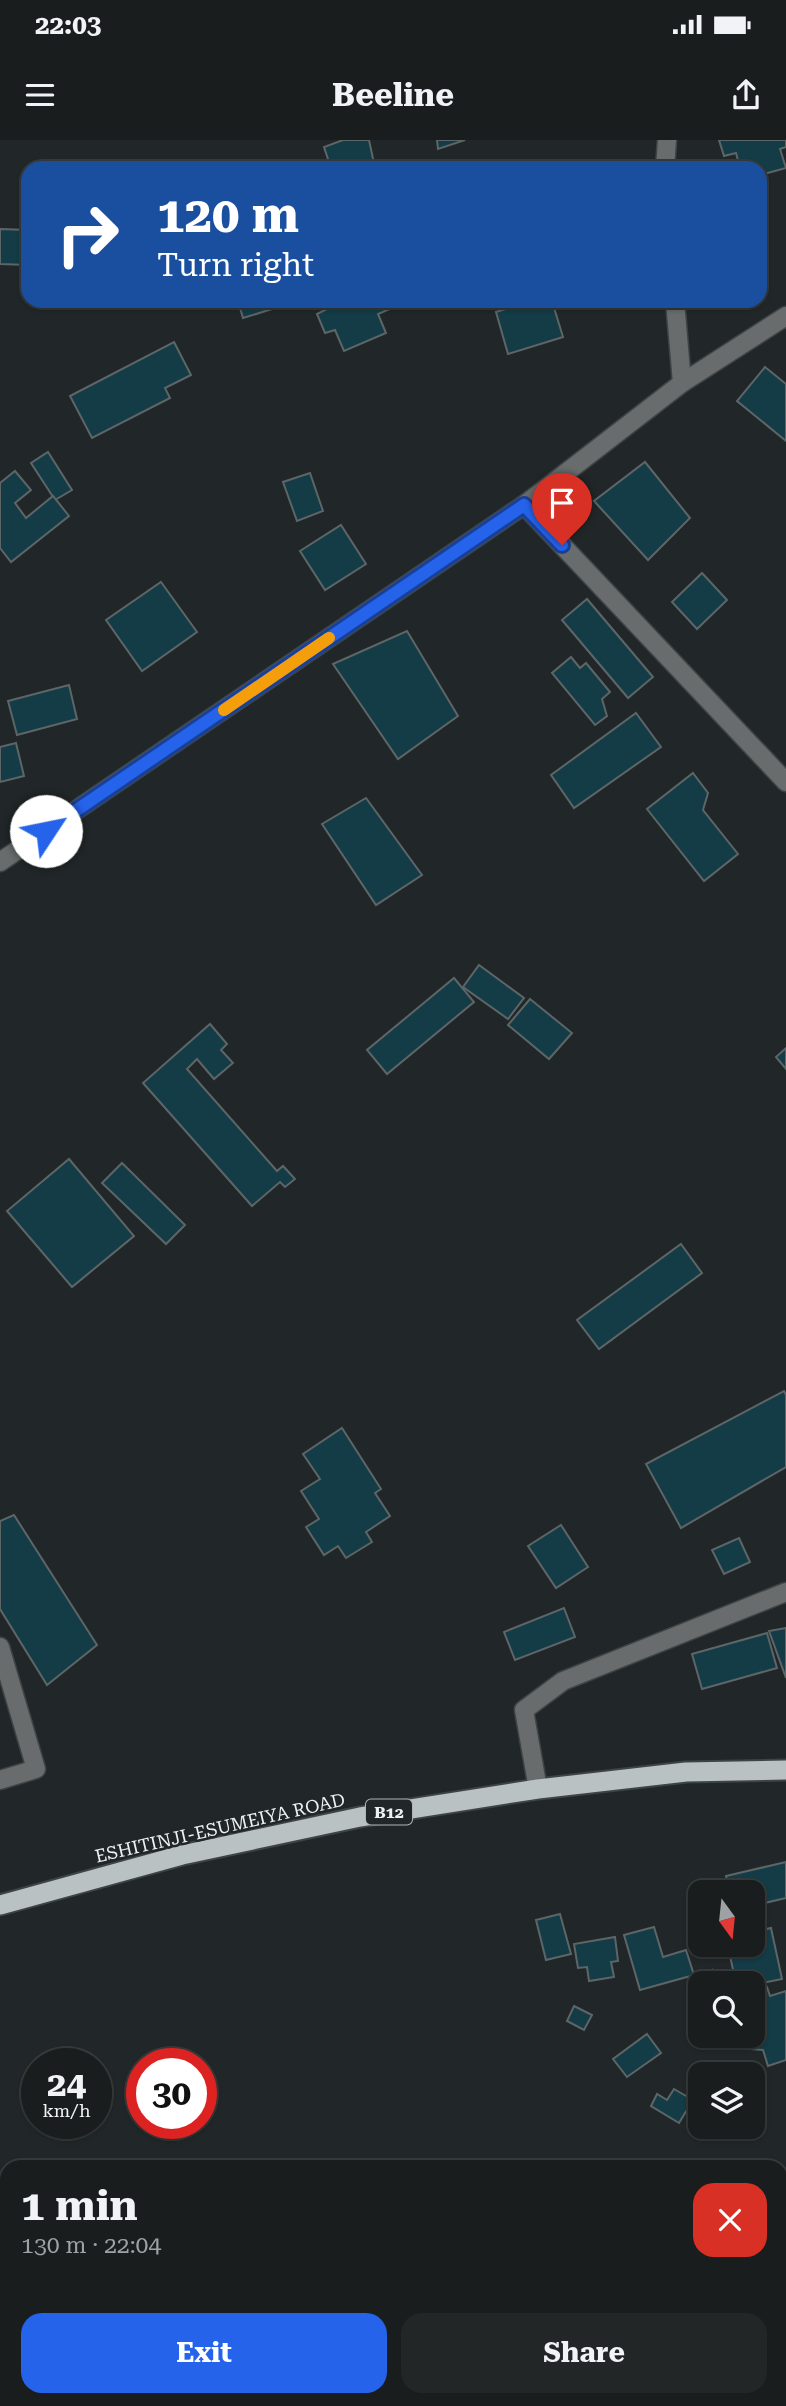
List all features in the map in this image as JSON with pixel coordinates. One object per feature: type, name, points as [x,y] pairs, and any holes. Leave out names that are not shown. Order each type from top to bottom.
[{"type":"highway","name":"ESHITINJI-ESUMEIYA ROAD","points":[[0,1905],[182,1855],[360,1817],[538,1789],[686,1772],[786,1770]]},
{"type":"street","points":[[666,161],[667,140]]},
{"type":"street","points":[[676,308],[682,383]]},
{"type":"street","points":[[0,862],[524,505],[682,383],[786,316]]},
{"type":"street","points":[[524,505],[786,782]]},
{"type":"street","points":[[538,1789],[524,1710],[564,1681],[786,1592]]},
{"type":"street","points":[[0,1647],[36,1769],[0,1780]]},
{"type":"building","points":[[343,140],[369,140],[374,161],[329,161],[324,147]]},
{"type":"building","points":[[437,140],[465,140],[438,149]]},
{"type":"building","points":[[719,140],[786,140],[786,147],[780,149],[786,168],[767,173],[767,161],[738,161],[736,153],[724,156]]},
{"type":"building","points":[[0,229],[21,230],[21,265],[0,264]]},
{"type":"building","points":[[240,308],[275,308],[243,318]]},
{"type":"building","points":[[329,308],[392,308],[378,314],[386,333],[344,351],[335,330],[325,333],[317,314]]},
{"type":"building","points":[[509,308],[554,308],[563,337],[508,354],[496,312]]},
{"type":"building","points":[[174,342],[191,375],[165,388],[170,398],[92,438],[70,396]]},
{"type":"building","points":[[765,367],[786,384],[786,441],[737,401]]},
{"type":"building","points":[[48,452],[72,490],[55,500],[31,463]]},
{"type":"building","points":[[645,462],[690,518],[648,560],[594,501]]},
{"type":"building","points":[[15,471],[31,490],[15,503],[26,518],[53,496],[69,516],[11,562],[0,548],[0,483]]},
{"type":"building","points":[[310,473],[323,511],[297,521],[283,482]]},
{"type":"building","points":[[341,525],[366,564],[325,590],[300,551]]},
{"type":"building","points":[[702,573],[727,600],[697,629],[672,602]]},
{"type":"building","points":[[161,582],[197,632],[142,671],[106,620]]},
{"type":"building","points":[[587,599],[653,677],[628,698],[562,620]]},
{"type":"building","points":[[407,631],[458,716],[398,759],[333,664]]},
{"type":"building","points":[[571,657],[580,668],[586,663],[610,692],[602,699],[607,716],[595,725],[552,673]]},
{"type":"building","points":[[69,685],[77,719],[17,735],[8,701]]},
{"type":"building","points":[[636,713],[661,747],[574,808],[551,775]]},
{"type":"building","points":[[16,743],[24,776],[0,782],[0,747]]},
{"type":"building","points":[[693,773],[708,793],[703,810],[738,854],[704,881],[647,809]]},
{"type":"building","points":[[366,798],[422,875],[376,905],[322,824]]},
{"type":"building","points":[[479,965],[524,998],[508,1019],[463,987]]},
{"type":"building","points":[[454,978],[474,1002],[387,1074],[367,1050]]},
{"type":"building","points":[[530,999],[572,1033],[549,1059],[508,1025]]},
{"type":"building","points":[[210,1024],[227,1044],[221,1050],[233,1063],[214,1079],[197,1059],[187,1069],[277,1171],[283,1166],[295,1179],[285,1187],[280,1182],[252,1206],[143,1083]]},
{"type":"building","points":[[786,1048],[786,1069],[776,1057]]},
{"type":"building","points":[[69,1159],[134,1236],[72,1287],[7,1211]]},
{"type":"building","points":[[122,1163],[185,1225],[166,1244],[102,1183]]},
{"type":"building","points":[[681,1244],[702,1273],[599,1349],[577,1320]]},
{"type":"building","points":[[784,1391],[786,1467],[681,1528],[646,1464]]},
{"type":"building","points":[[342,1428],[381,1489],[375,1493],[390,1516],[366,1532],[372,1542],[346,1558],[338,1546],[324,1555],[306,1527],[319,1519],[301,1491],[320,1479],[303,1454]]},
{"type":"building","points":[[14,1515],[97,1645],[47,1685],[0,1609],[0,1521]]},
{"type":"building","points":[[561,1525],[588,1567],[556,1588],[528,1546]]},
{"type":"building","points":[[739,1538],[750,1562],[724,1574],[712,1550]]},
{"type":"building","points":[[564,1608],[575,1637],[515,1660],[504,1632]]},
{"type":"building","points":[[786,1628],[786,1678],[769,1631]]},
{"type":"building","points":[[767,1633],[777,1668],[702,1689],[692,1654]]},
{"type":"building","points":[[786,1862],[786,1898],[765,1903],[765,1880],[727,1880],[726,1876]]},
{"type":"building","points":[[560,1914],[571,1954],[546,1960],[536,1920]]},
{"type":"building","points":[[654,1927],[663,1957],[686,1950],[693,1971],[688,1971],[688,1977],[640,1990],[624,1935]]},
{"type":"building","points":[[771,1928],[782,1979],[765,1982],[765,1971],[733,1971],[730,1957],[765,1957],[765,1929]]},
{"type":"building","points":[[615,1937],[618,1961],[611,1962],[614,1977],[589,1981],[587,1967],[578,1968],[574,1944]]},
{"type":"building","points":[[765,1988],[770,1996],[786,1991],[786,2060],[768,2066],[763,2050],[750,2048],[765,2048]]},
{"type":"building","points":[[574,2006],[592,2015],[584,2030],[567,2021]]},
{"type":"building","points":[[647,2034],[661,2053],[627,2077],[613,2059]]},
{"type":"building","points":[[674,2089],[688,2097],[688,2108],[679,2123],[651,2106],[657,2094],[667,2100]]},
{"type":"slow traffic","points":[[224,710],[329,638]]},
{"type":"route","points":[[46,831],[524,505],[562,545]]}]
